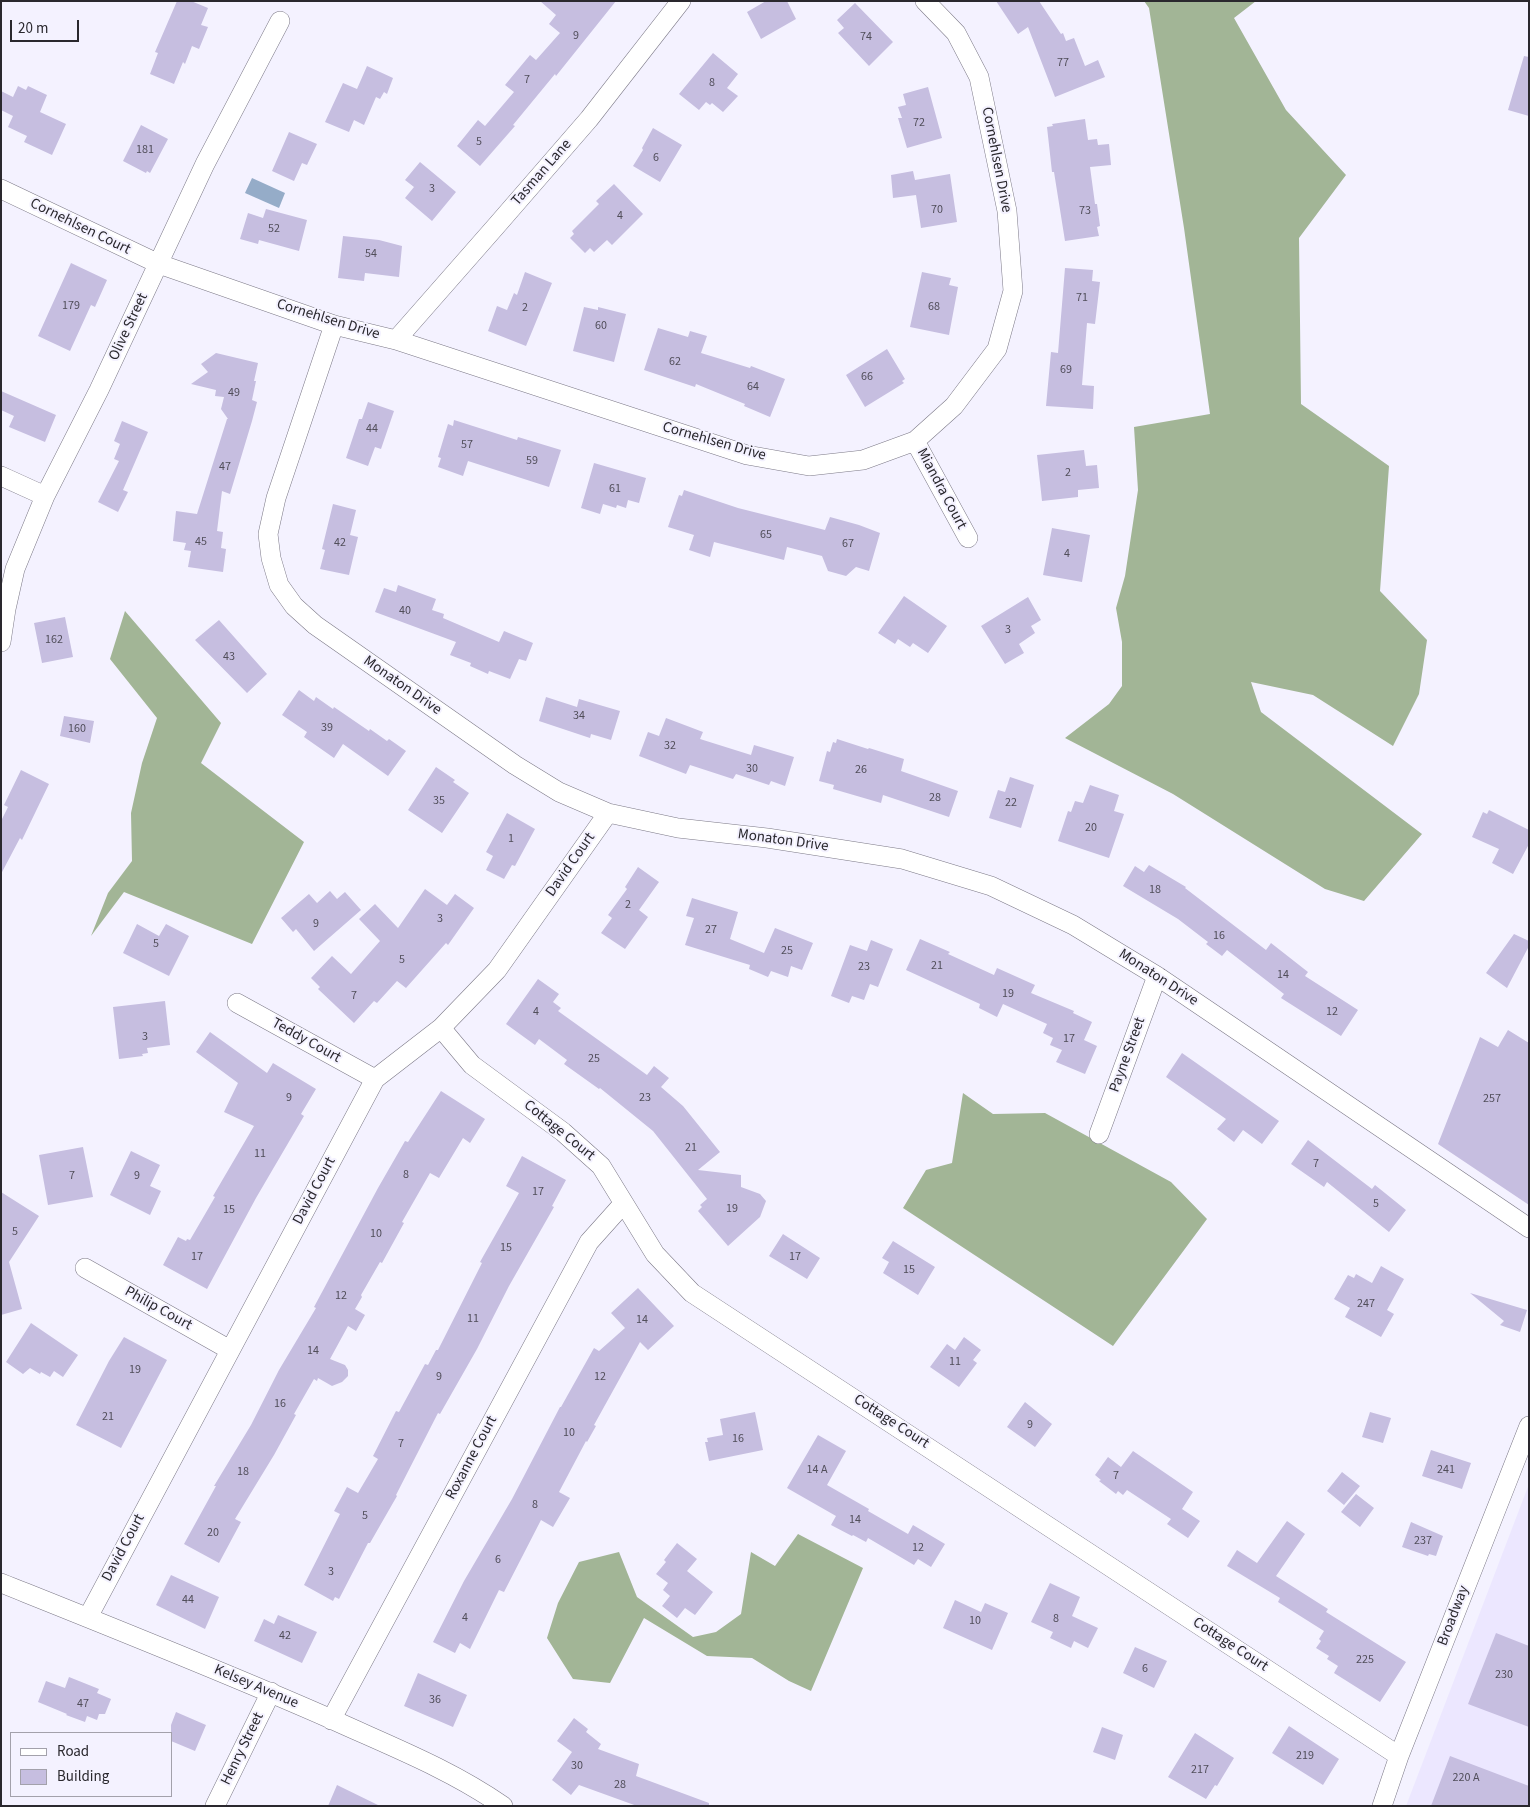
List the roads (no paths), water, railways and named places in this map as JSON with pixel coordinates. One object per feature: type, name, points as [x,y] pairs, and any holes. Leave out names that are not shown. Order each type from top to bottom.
[{"type":"street","name":"Tasman Lane","points":[[396,340],[589,118],[681,1]]},
{"type":"street","name":"Cornehlsen Drive","points":[[158,264],[334,325],[396,340],[747,455],[810,466],[863,460],[915,441],[954,406],[997,349],[1013,291],[1007,211],[979,77],[956,33],[925,1]]},
{"type":"street","name":"Olive Street","points":[[1,642],[15,569],[45,496],[99,390],[205,164],[280,21]]},
{"type":"street","name":"Cornehlsen Court","points":[[1,189],[158,264]]},
{"type":"street","name":"Monaton Drive","points":[[334,325],[276,498],[268,534],[271,558],[279,585],[294,606],[315,625],[515,765],[559,792],[608,813],[678,828],[767,838],[902,859],[991,886],[1073,925],[1157,976],[1529,1228]]},
{"type":"street","name":"Miandra Court","points":[[915,441],[968,538]]},
{"type":"street","points":[[1,476],[45,496]]},
{"type":"street","name":"David Court","points":[[88,1618],[375,1079],[441,1028],[497,970],[608,813]]},
{"type":"street","name":"Payne Street","points":[[1099,1134],[1157,976]]},
{"type":"street","name":"Teddy Court","points":[[237,1003],[375,1079]]},
{"type":"street","name":"Cottage Court","points":[[441,1028],[472,1065],[563,1132],[601,1166],[655,1254],[692,1293],[1399,1756]]},
{"type":"street","name":"Roxanne Court","points":[[331,1720],[590,1242],[623,1204]]},
{"type":"street","name":"Philip Court","points":[[85,1268],[230,1350]]},
{"type":"street","name":"Broadway","points":[[1382,1806],[1399,1756],[1529,1426]]},
{"type":"street","name":"Kelsey Avenue","points":[[1,1583],[271,1692],[429,1763],[482,1791],[504,1806]]},
{"type":"street","name":"Henry Street","points":[[215,1806],[271,1692]]},
{"type":"water","points":[[252,178],[285,193],[279,208],[245,193]]}]
